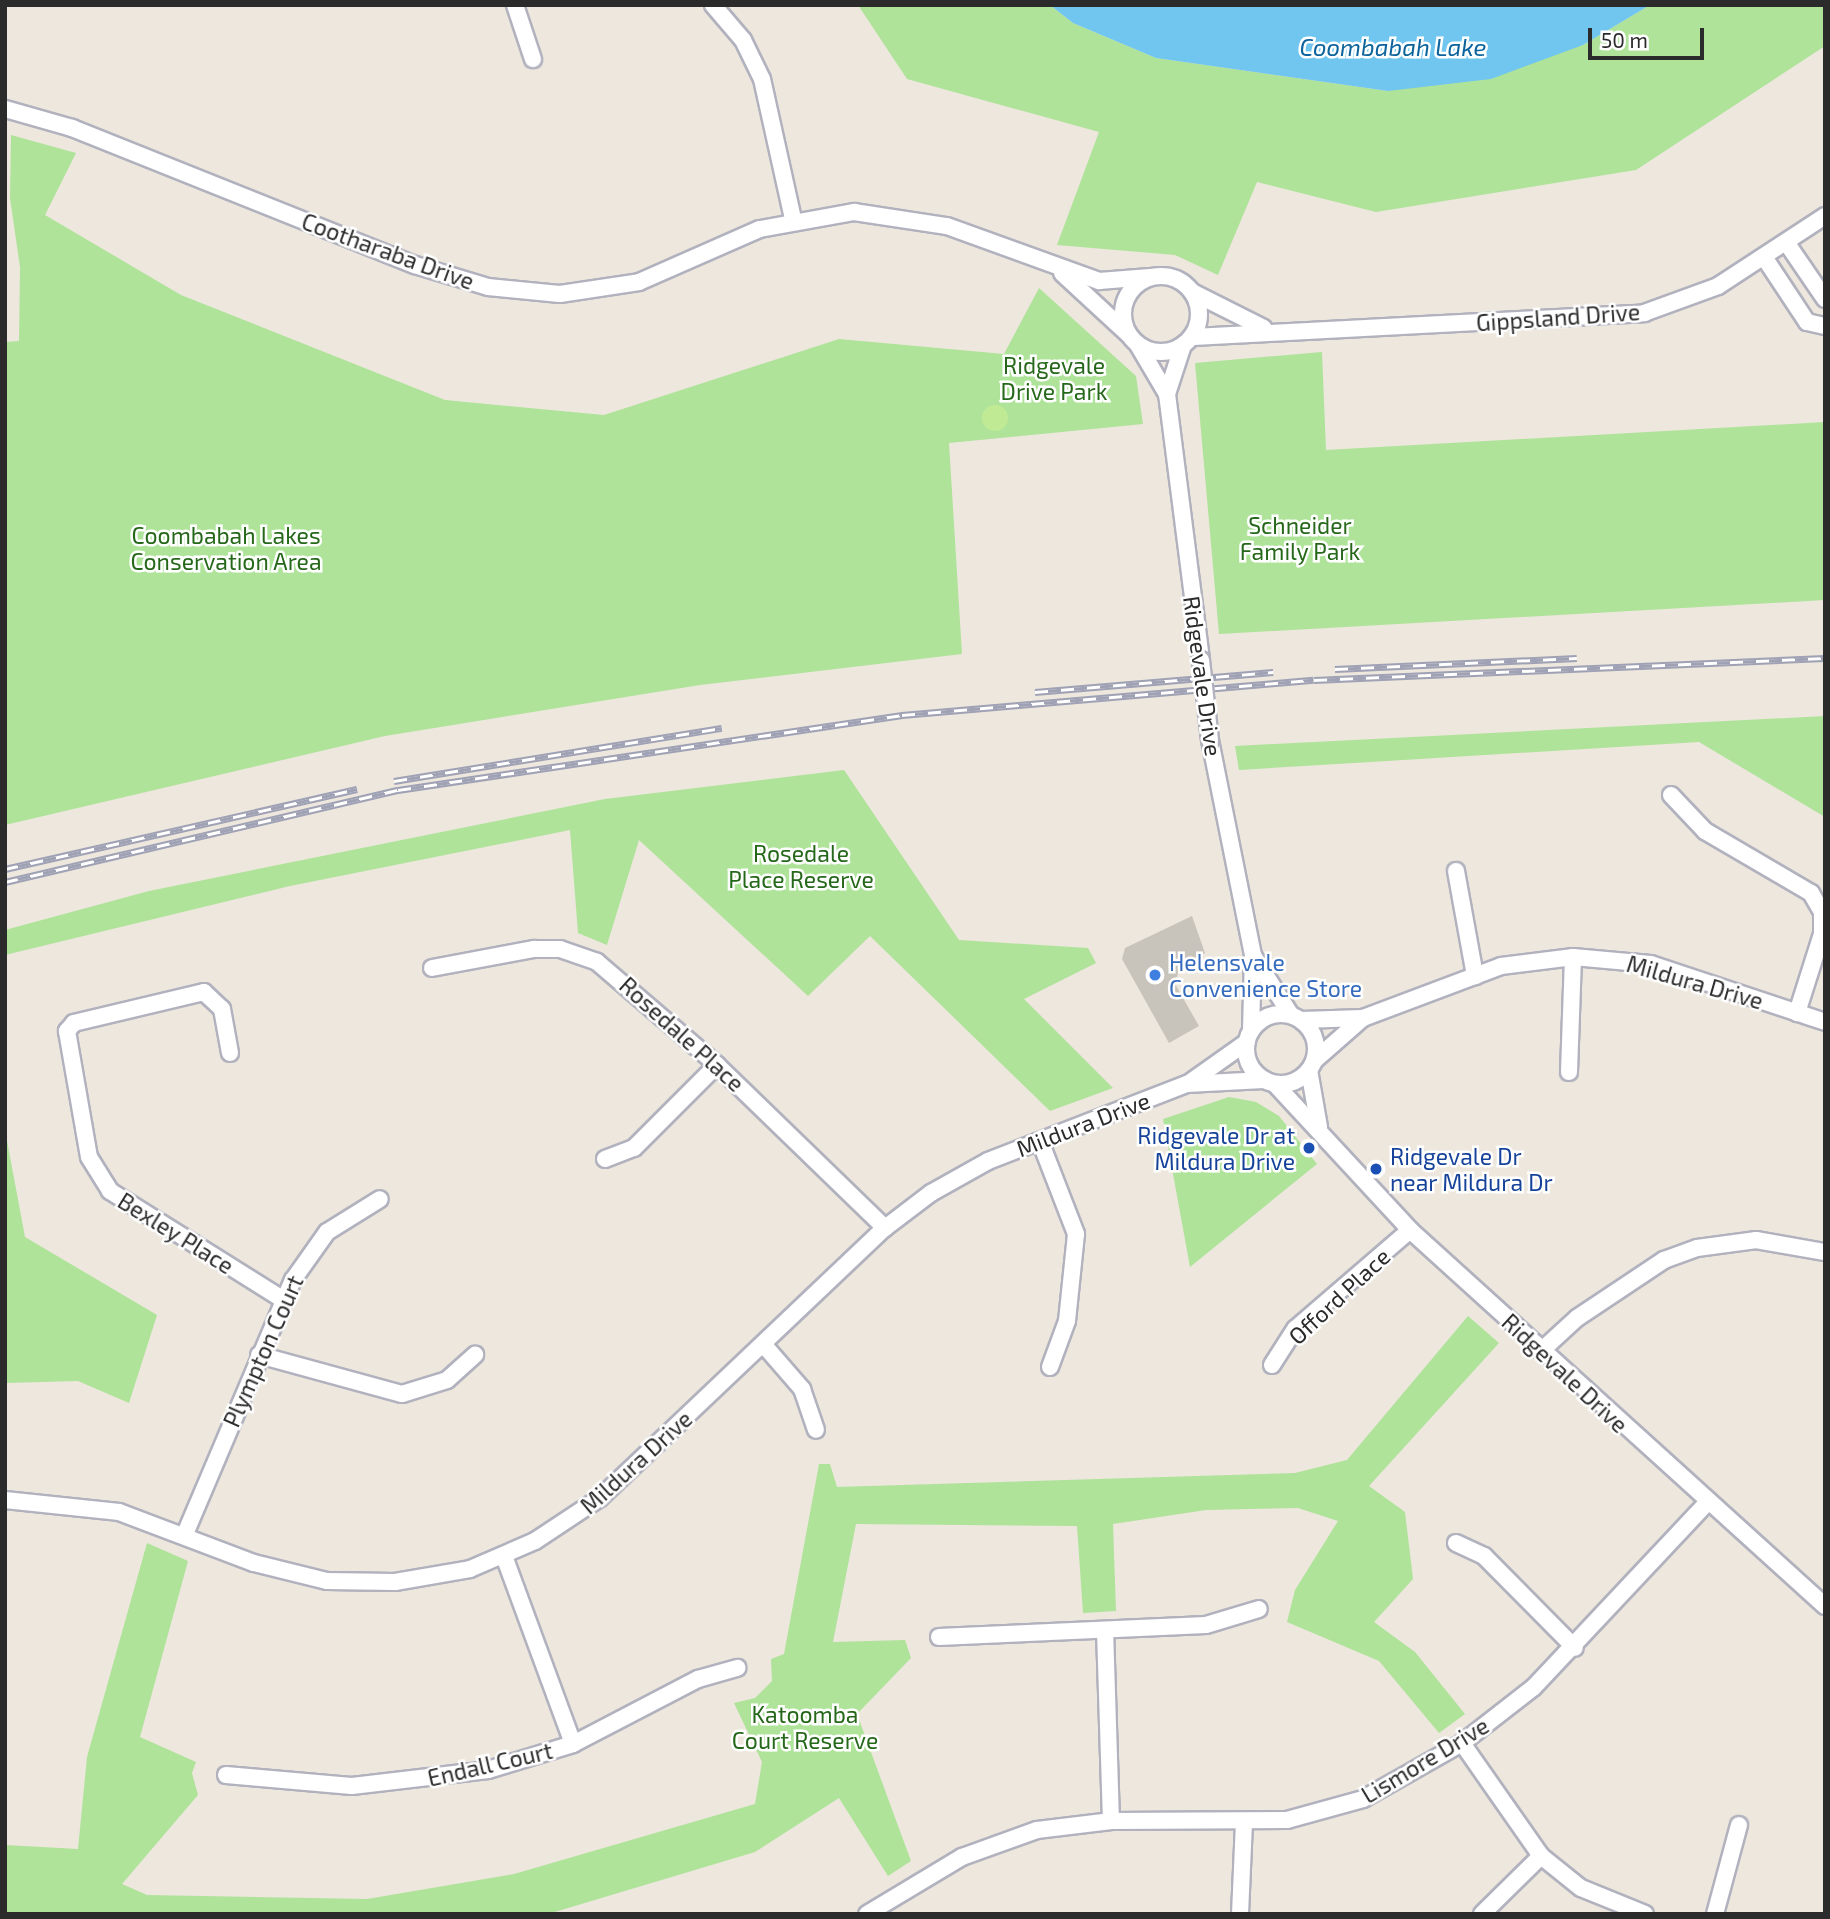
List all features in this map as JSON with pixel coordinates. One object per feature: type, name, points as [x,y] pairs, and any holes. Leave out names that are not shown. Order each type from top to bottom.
[{"type":"street","points":[[515,5],[533,59]]},
{"type":"street","points":[[713,5],[743,40],[762,79],[793,219]]},
{"type":"street","name":"Cootharaba Drive","points":[[5,109],[72,128],[415,265],[488,288],[559,294],[639,282],[793,219],[854,212],[920,219],[1060,272],[1121,282],[1150,277]]},
{"type":"street","name":"Gippsland Drive","points":[[1187,341],[1266,329],[1618,317],[1697,296],[1764,257],[1825,216]]},
{"type":"street","points":[[1786,242],[1825,299]]},
{"type":"street","points":[[1764,257],[1807,322],[1825,326]]},
{"type":"street","name":"Cootharaba Drive","points":[[1060,272],[1133,340]]},
{"type":"street","points":[[1150,277],[1173,278],[1192,292],[1199,313],[1187,341],[1160,352],[1133,340],[1125,301],[1150,277]]},
{"type":"street","name":"Gippsland Drive","points":[[1192,292],[1266,329]]},
{"type":"street","name":"Ridgevale Drive","points":[[1133,340],[1167,394],[1210,740],[1252,955],[1249,1037]]},
{"type":"street","name":"Ridgevale Drive","points":[[1167,394],[1187,341]]},
{"type":"street","points":[[1671,795],[1705,831],[1811,893],[1822,912],[1797,1013]]},
{"type":"street","points":[[1456,871],[1475,976]]},
{"type":"street","name":"Rosedale Place","points":[[432,968],[534,949],[581,954],[614,973],[717,1065],[885,1228]]},
{"type":"street","name":"Ridgevale Drive","points":[[1252,955],[1296,1018]]},
{"type":"street","points":[[1569,1072],[1573,957]]},
{"type":"street","name":"Mildura Drive","points":[[1296,1018],[1363,1018],[1475,976],[1573,957],[1651,964],[1825,1022]]},
{"type":"street","name":"Bexley Place","points":[[230,1053],[222,1009],[204,992],[74,1023],[67,1031],[89,1157],[110,1191],[282,1299]]},
{"type":"street","points":[[1312,1065],[1294,1082],[1270,1082],[1249,1064],[1249,1037],[1268,1016],[1296,1018],[1315,1038],[1312,1065],[1319,1127]]},
{"type":"street","name":"Mildura Drive","points":[[1312,1065],[1363,1018]]},
{"type":"street","name":"Mildura Drive","points":[[5,1500],[81,1505],[185,1534],[254,1563],[327,1581],[427,1578],[504,1556],[600,1498],[885,1228],[957,1177],[1040,1141],[1186,1084],[1249,1037]]},
{"type":"street","points":[[606,1159],[634,1148],[717,1065]]},
{"type":"street","name":"Ridgevale Drive","points":[[1270,1082],[1319,1127],[1410,1230],[1707,1503],[1825,1605]]},
{"type":"street","name":"Mildura Drive","points":[[1186,1084],[1270,1082]]},
{"type":"street","points":[[1040,1141],[1076,1234],[1067,1321],[1050,1367]]},
{"type":"street","name":"Plympton Court","points":[[185,1534],[282,1299],[327,1232],[380,1199]]},
{"type":"street","name":"Offord Place","points":[[1272,1365],[1294,1329],[1410,1230]]},
{"type":"street","points":[[1541,1351],[1577,1318],[1664,1260],[1697,1248],[1756,1240],[1825,1252]]},
{"type":"street","points":[[763,1344],[802,1389],[816,1430]]},
{"type":"street","points":[[259,1355],[402,1394],[447,1380],[475,1354]]},
{"type":"street","name":"Lismore Drive","points":[[875,1912],[999,1842],[1063,1825],[1111,1821],[1244,1824],[1329,1813],[1462,1743],[1575,1648],[1707,1503]]},
{"type":"street","points":[[1456,1543],[1484,1556],[1575,1648]]},
{"type":"street","points":[[504,1556],[573,1744]]},
{"type":"street","points":[[939,1637],[1206,1625],[1259,1609]]},
{"type":"street","points":[[1105,1630],[1111,1821]]},
{"type":"street","name":"Endall Court","points":[[226,1776],[316,1786],[392,1785],[488,1770],[573,1744],[698,1679],[737,1668]]},
{"type":"street","points":[[1462,1743],[1541,1856],[1581,1888],[1645,1914]]},
{"type":"street","points":[[1240,1914],[1244,1824]]},
{"type":"street","points":[[1715,1914],[1739,1825]]},
{"type":"street","points":[[1482,1914],[1541,1856]]},
{"type":"green space","points":[[858,5],[1050,5],[1073,23],[1156,58],[1388,91],[1583,45],[1650,5],[1825,5],[1825,46],[1636,170],[1376,212],[1257,182],[1218,275],[1175,255],[1057,245],[1099,132],[907,79]]},
{"type":"green space","name":"Coombabah Lakes Conservation Area","points":[[11,135],[76,153],[45,215],[181,295],[445,400],[604,415],[839,339],[1004,354],[1039,288],[1136,376],[1143,424],[949,443],[962,654],[700,685],[385,736],[5,825],[5,342],[19,341],[20,267],[10,198]]},
{"type":"green space","name":"Schneider Family Park","points":[[1322,352],[1326,450],[1825,422],[1825,600],[1219,634],[1195,363]]},
{"type":"green space","points":[[995,405],[1004,409],[1008,418],[1004,427],[995,431],[986,427],[982,418],[986,409]]},
{"type":"green space","points":[[1825,716],[1825,817],[1699,742],[1239,770],[1235,746]]},
{"type":"green space","name":"Rosedale Place Reserve","points":[[844,770],[959,940],[1088,948],[1096,963],[1024,999],[1113,1088],[1050,1111],[870,936],[808,996],[639,840],[607,945],[578,933],[570,830],[290,886],[5,955],[5,930],[149,891],[605,799]]},
{"type":"green space","points":[[1229,1097],[1256,1102],[1279,1116],[1317,1164],[1190,1267],[1163,1119]]},
{"type":"green space","points":[[5,1130],[25,1237],[157,1315],[129,1403],[78,1381],[5,1383]]},
{"type":"green space","name":"Katoomba Court Reserve","points":[[1468,1316],[1499,1343],[1369,1486],[1405,1512],[1413,1579],[1374,1622],[1415,1652],[1465,1714],[1439,1733],[1379,1661],[1287,1622],[1295,1590],[1338,1521],[1298,1508],[1206,1510],[1113,1524],[1116,1611],[1083,1613],[1077,1526],[856,1524],[833,1642],[905,1640],[911,1658],[857,1714],[911,1861],[888,1876],[839,1798],[755,1852],[548,1914],[5,1914],[5,1845],[78,1849],[87,1757],[147,1543],[188,1561],[140,1737],[196,1762],[192,1773],[198,1795],[122,1884],[147,1895],[367,1899],[514,1874],[755,1804],[762,1762],[734,1703],[755,1698],[772,1681],[771,1659],[784,1654],[819,1464],[830,1464],[837,1487],[1295,1473],[1347,1460]]},
{"type":"water","name":"Coombabah Lake","points":[[1050,5],[1650,5],[1583,45],[1491,79],[1388,91],[1156,58],[1073,23]]},
{"type":"building","name":"Helensvale Convenience Store","points":[[1192,916],[1205,953],[1180,966],[1175,984],[1199,1026],[1169,1043],[1122,959],[1125,948]]},
{"type":"railway","points":[[1335,669],[1577,658]]},
{"type":"railway","points":[[5,882],[398,790],[902,715],[1314,680],[1825,658]]},
{"type":"railway","points":[[1035,692],[1273,672]]},
{"type":"railway","points":[[394,781],[722,728]]},
{"type":"railway","points":[[5,869],[357,789]]},
{"type":"place","name":"Helensvale Convenience Store","points":[[1155,975]]},
{"type":"place","name":"Ridgevale Dr at Mildura Drive","points":[[1309,1148]]},
{"type":"place","name":"Ridgevale Dr near Mildura Dr","points":[[1376,1169]]},
{"type":"park label","name":"Ridgevale Drive Park","points":[[1054,378]]}]
